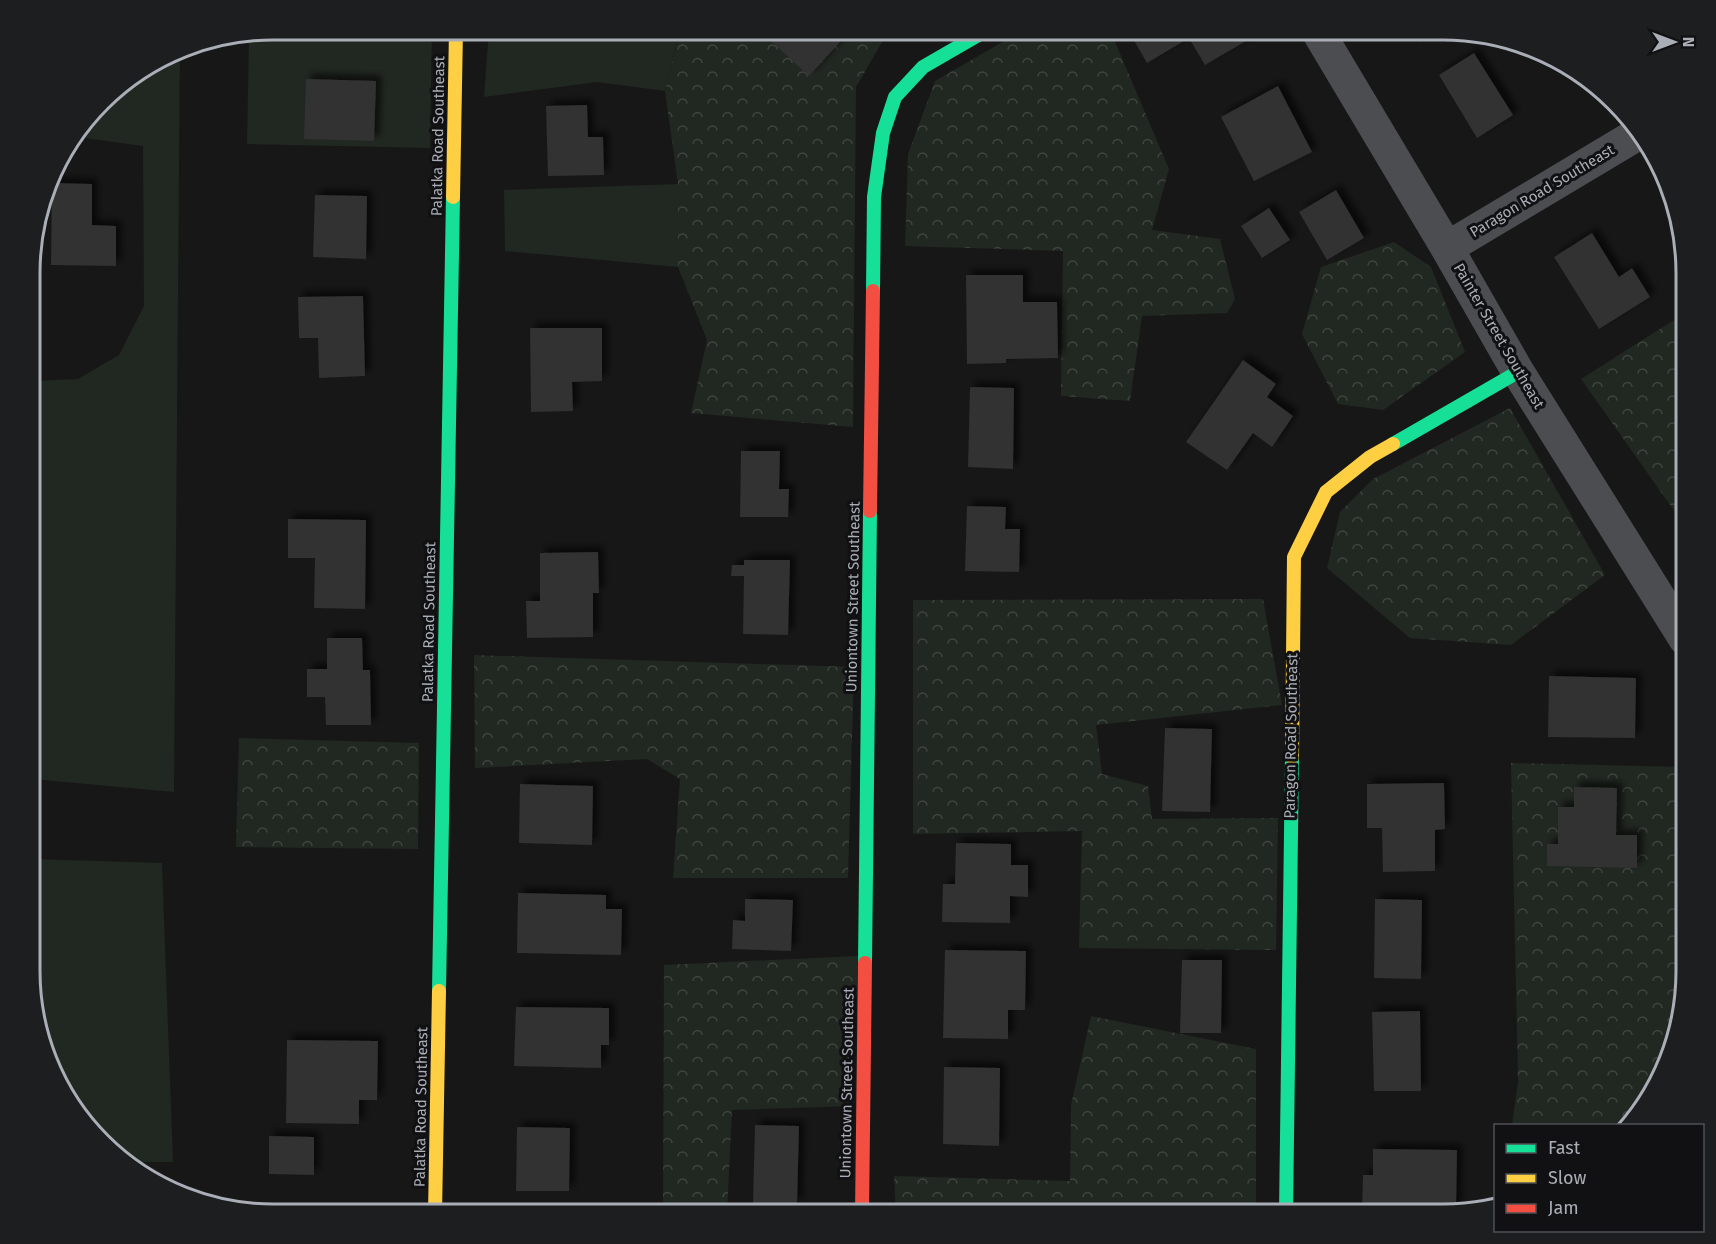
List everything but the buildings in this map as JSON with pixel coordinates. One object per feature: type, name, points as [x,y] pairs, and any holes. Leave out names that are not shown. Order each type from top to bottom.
[{"type":"street","name":"Palatka Road Southeast","points":[[435,1204],[456,40]]},
{"type":"street","name":"Uniontown Street Southeast","points":[[862,1204],[874,197],[883,133],[895,97],[923,67],[970,40]]},
{"type":"street","name":"Painter Street Southeast","points":[[1323,40],[1518,372],[1676,623]]},
{"type":"street","name":"Paragon Road Southeast","points":[[1447,248],[1631,138]]},
{"type":"street","name":"Paragon Road Southeast","points":[[1286,1204],[1294,557],[1326,492],[1370,457],[1518,372]]},
{"type":"green space","points":[[432,40],[430,148],[247,144],[249,42]]},
{"type":"green space","points":[[488,40],[678,40],[665,91],[597,82],[484,97]]},
{"type":"green space","points":[[678,40],[883,40],[856,87],[853,427],[691,413],[707,340],[678,267],[678,184],[665,91]]},
{"type":"green space","points":[[1006,40],[1114,40],[1169,169],[1152,230],[1220,239],[1235,299],[1227,313],[1142,316],[1130,401],[1061,396],[1063,251],[905,246],[908,154],[935,81]]},
{"type":"green space","points":[[180,60],[174,792],[40,780],[40,381],[78,379],[119,355],[144,306],[143,146],[84,138],[98,120],[120,98],[144,80]]},
{"type":"green space","points":[[678,184],[678,267],[505,251],[504,190]]},
{"type":"green space","points":[[1394,242],[1431,267],[1465,352],[1383,410],[1338,404],[1302,334],[1321,267]]},
{"type":"green space","points":[[1676,319],[1676,513],[1581,379]]},
{"type":"green space","points":[[1510,408],[1605,575],[1511,645],[1410,638],[1327,568],[1340,512],[1373,479]]},
{"type":"green space","points":[[1263,599],[1282,705],[1096,725],[1102,774],[1148,786],[1152,819],[1278,818],[1276,950],[1079,948],[1082,831],[913,834],[913,600]]},
{"type":"green space","points":[[474,655],[854,667],[848,878],[673,878],[680,779],[647,759],[475,768]]},
{"type":"green space","points":[[239,738],[419,743],[418,849],[236,847]]},
{"type":"green space","points":[[1511,763],[1676,767],[1674,1001],[1668,1031],[1652,1074],[1618,1124],[1512,1124],[1518,1082]]},
{"type":"green space","points":[[40,859],[162,863],[173,1162],[141,1162],[120,1146],[98,1124],[64,1074],[48,1031],[42,1001]]},
{"type":"green space","points":[[858,956],[852,1106],[732,1110],[727,1204],[663,1204],[664,965]]},
{"type":"green space","points":[[1091,1016],[1256,1049],[1256,1204],[895,1204],[894,1176],[1070,1181],[1071,1105]]},
{"type":"traffic: fast","points":[[873,291],[874,197],[883,133],[895,97],[923,67],[970,40]]},
{"type":"traffic: fast","points":[[439,991],[453,197]]},
{"type":"traffic: fast","points":[[1393,444],[1518,372]]},
{"type":"traffic: fast","points":[[865,963],[870,511]]},
{"type":"traffic: fast","points":[[1286,1204],[1292,757]]},
{"type":"traffic: slow","points":[[453,197],[456,40]]},
{"type":"traffic: slow","points":[[1292,757],[1294,557],[1326,492],[1370,457],[1393,444]]},
{"type":"traffic: slow","points":[[435,1204],[439,991]]},
{"type":"traffic: jam","points":[[870,511],[873,291]]},
{"type":"traffic: jam","points":[[862,1204],[865,963]]}]
